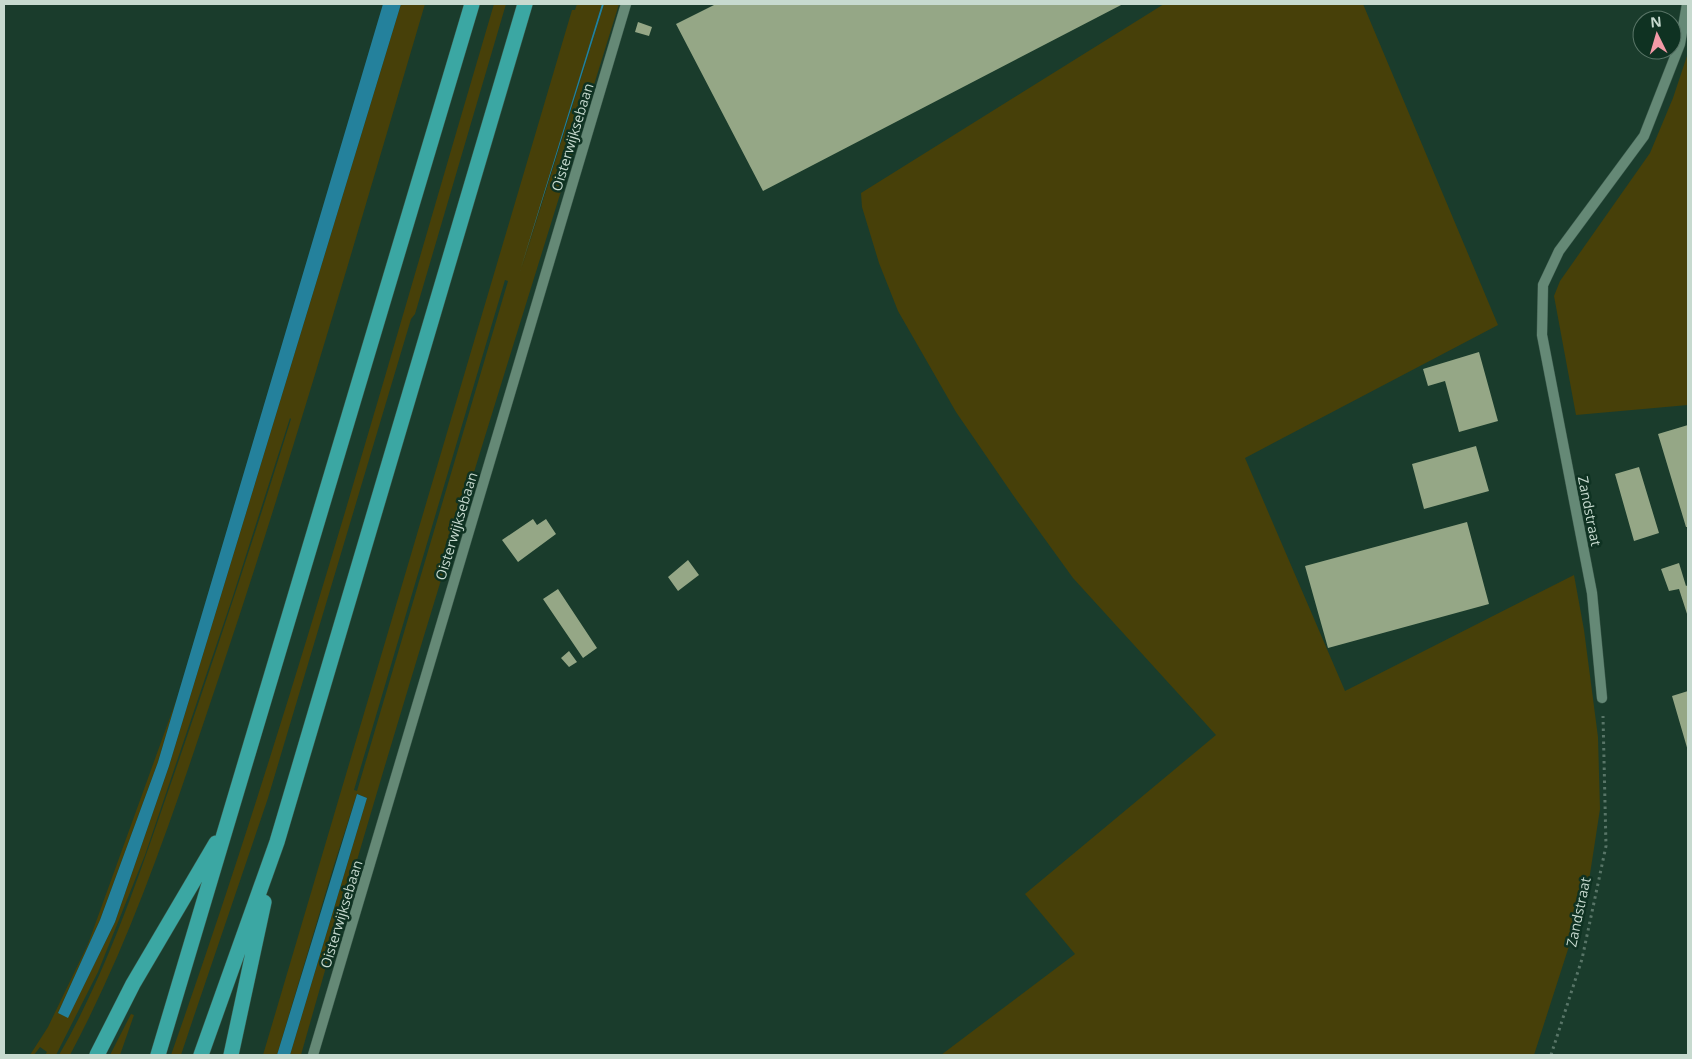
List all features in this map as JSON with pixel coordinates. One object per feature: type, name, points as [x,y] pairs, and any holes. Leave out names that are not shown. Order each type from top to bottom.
[{"type":"highway","points":[[158,1055],[472,4]]},
{"type":"highway","points":[[201,1055],[277,842],[525,4]]},
{"type":"highway","points":[[97,1055],[133,984],[227,822]]},
{"type":"highway","points":[[231,1055],[277,842]]},
{"type":"street","name":"Oisterwijksebaan","points":[[313,1055],[626,4]]},
{"type":"street","name":"Zandstraat","points":[[1602,698],[1592,593],[1542,335],[1544,285],[1559,251],[1644,136],[1680,44],[1687,4]]},
{"type":"path","name":"Zandstraat","points":[[1551,1055],[1582,959],[1606,846],[1602,698]]},
{"type":"shaded area","points":[[401,4],[425,4],[275,505],[171,818],[135,914],[93,1009],[70,1055],[59,1055],[93,990],[134,887],[187,738],[262,510],[290,418],[232,599],[145,855],[98,972],[56,1055],[45,1055],[47,1052],[40,1047],[34,1055],[30,1055],[48,1027],[88,944],[177,698],[158,762],[100,920],[58,1013],[68,1017],[115,922],[169,766]]},
{"type":"shaded area","points":[[494,4],[506,4],[415,314],[411,319],[268,798],[181,1055],[171,1055],[216,925],[299,663]]},
{"type":"shaded area","points":[[577,4],[602,4],[521,271],[604,4],[619,4],[377,792],[301,1055],[290,1055],[367,798],[357,794],[277,1055],[263,1055],[572,10],[575,10]],"holes":[[[505,280],[508,281],[357,791],[354,790]]]},
{"type":"shaded area","points":[[1164,4],[1363,4],[1498,325],[1245,458],[1345,691],[1574,575],[1584,630],[1598,737],[1600,809],[1588,887],[1534,1055],[941,1055],[1075,954],[1025,894],[1216,735],[1073,578],[956,412],[898,311],[879,263],[862,207],[861,193]]},
{"type":"shaded area","points":[[1688,53],[1688,405],[1576,415],[1554,296],[1560,281],[1650,153],[1673,98]]},
{"type":"shaded area","points":[[131,1014],[134,1015],[120,1055],[110,1055]]},
{"type":"water","points":[[383,4],[401,4],[169,766],[115,922],[68,1018],[58,1013],[100,920],[158,762]]},
{"type":"water","points":[[602,4],[604,4],[520,271]]},
{"type":"water","points":[[357,794],[367,798],[290,1055],[277,1055]]},
{"type":"building","points":[[716,4],[1123,4],[763,191],[676,24]]},
{"type":"building","points":[[638,22],[652,27],[649,36],[635,32]]},
{"type":"building","points":[[1479,352],[1498,421],[1459,432],[1445,381],[1428,386],[1423,369]]},
{"type":"building","points":[[1688,425],[1688,527],[1686,527],[1658,434]]},
{"type":"building","points":[[1476,446],[1489,491],[1424,509],[1412,464]]},
{"type":"building","points":[[1639,467],[1659,533],[1634,541],[1615,474]]},
{"type":"building","points":[[533,519],[537,525],[546,519],[556,534],[518,562],[502,540]]},
{"type":"building","points":[[1467,522],[1489,604],[1328,648],[1305,566]]},
{"type":"building","points":[[688,560],[699,575],[678,591],[668,577]]},
{"type":"building","points":[[1679,563],[1686,586],[1688,585],[1688,617],[1679,589],[1669,591],[1661,569]]},
{"type":"building","points":[[558,589],[597,648],[583,658],[543,599]]},
{"type":"building","points":[[569,651],[577,662],[569,667],[561,658]]},
{"type":"building","points":[[1688,691],[1688,751],[1672,696]]}]
